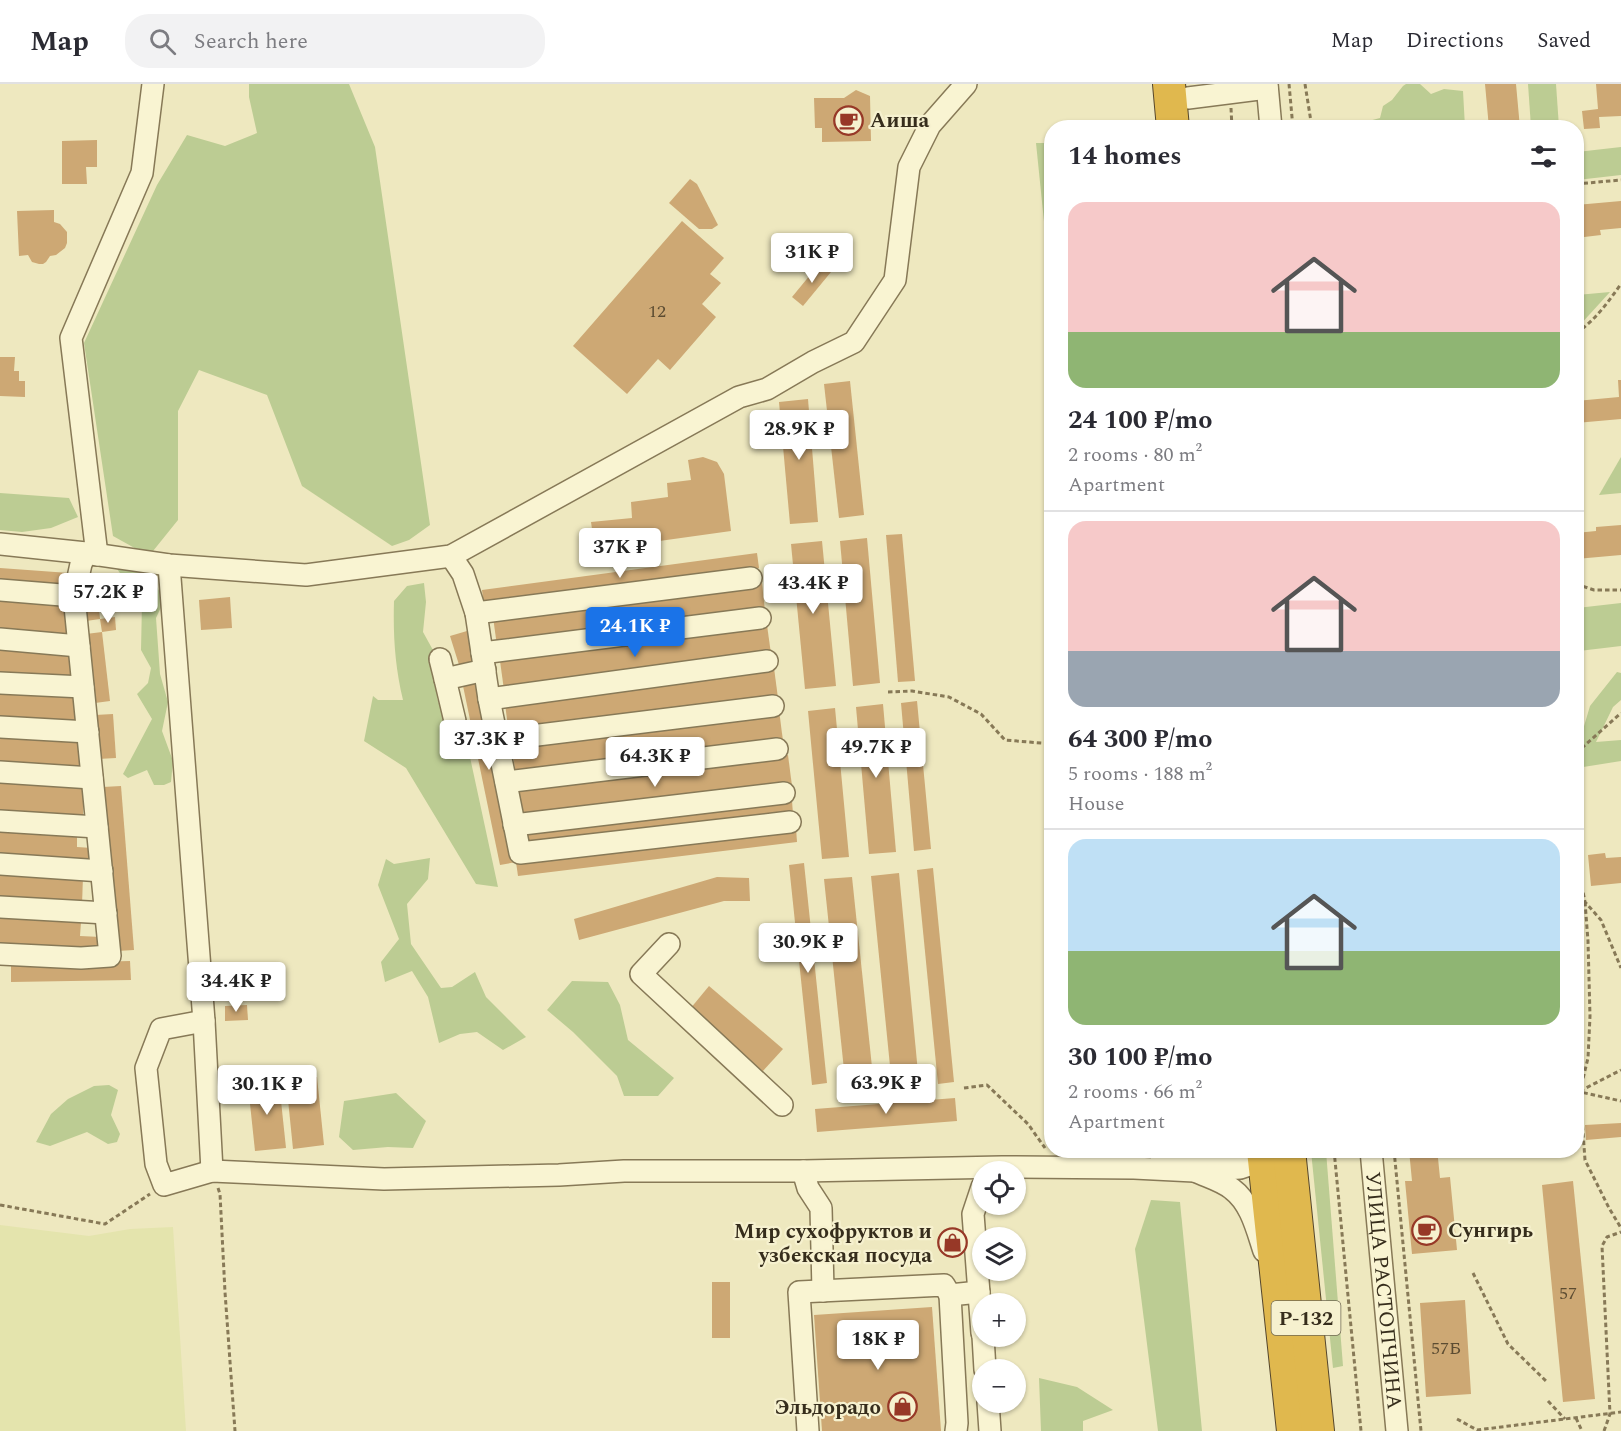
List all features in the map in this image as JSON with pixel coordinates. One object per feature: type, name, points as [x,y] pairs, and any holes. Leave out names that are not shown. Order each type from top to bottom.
[{"type":"highway","points":[[1176,120],[1183,98]]},
{"type":"highway","name":"Р-132","points":[[1272,1158],[1278,1290],[1293,1431]]},
{"type":"highway","name":"Р-132","points":[[1274,1158],[1294,1204],[1318,1431]]},
{"type":"street","points":[[92,554],[71,338],[142,172],[153,84]]},
{"type":"street","points":[[0,544],[169,565],[306,575],[451,556],[739,397],[767,388],[854,342],[895,280],[909,167],[930,125],[966,84]]},
{"type":"street","points":[[1183,98],[1267,86],[1270,120]]},
{"type":"street","points":[[0,954],[81,958],[110,956],[74,596],[81,564],[92,554]]},
{"type":"street","points":[[451,556],[463,574],[476,614],[489,699],[520,853],[790,822]]},
{"type":"street","points":[[169,565],[204,1021],[212,1171]]},
{"type":"street","points":[[476,614],[751,578]]},
{"type":"street","points":[[0,590],[74,596]]},
{"type":"street","points":[[455,721],[442,669],[760,618]]},
{"type":"street","points":[[0,639],[79,646]]},
{"type":"street","points":[[489,699],[766,661]]},
{"type":"street","points":[[0,683],[83,687]]},
{"type":"street","points":[[498,740],[773,706]]},
{"type":"street","points":[[0,727],[87,732]]},
{"type":"street","points":[[506,782],[777,749]]},
{"type":"street","points":[[0,772],[92,778]]},
{"type":"street","points":[[514,825],[784,793]]},
{"type":"street","points":[[0,821],[97,827]]},
{"type":"street","points":[[0,864],[102,871]]},
{"type":"street","points":[[0,907],[106,913]]},
{"type":"street","points":[[669,944],[641,974],[782,1105]]},
{"type":"street","points":[[204,1021],[161,1029],[146,1068],[156,1164],[164,1185],[212,1171],[384,1179],[559,1175],[624,1170],[803,1172],[972,1168]]},
{"type":"street","points":[[1026,1169],[1134,1168],[1196,1159],[1240,1168],[1263,1158]]},
{"type":"street","name":"УЛИЦА РАСТОПЧИНА","points":[[1372,1158],[1397,1431]]},
{"type":"street","points":[[1196,1159],[1245,1203],[1278,1290]]},
{"type":"street","points":[[962,1168],[969,1181],[972,1206]]},
{"type":"street","points":[[803,1172],[808,1188],[821,1208],[823,1291]]},
{"type":"street","points":[[950,1295],[979,1292],[973,1215]]},
{"type":"street","points":[[808,1431],[799,1292],[944,1285],[950,1295],[956,1431]]},
{"type":"street","points":[[989,1413],[990,1431]]},
{"type":"path","points":[[1289,84],[1292,120]]},
{"type":"path","points":[[1305,84],[1311,120]]},
{"type":"path","points":[[1584,183],[1621,180]]},
{"type":"path","points":[[1584,328],[1621,284]]},
{"type":"path","points":[[1584,587],[1594,590],[1621,590]]},
{"type":"path","points":[[888,692],[912,691],[949,697],[981,714],[1005,740],[1044,743]]},
{"type":"path","points":[[1584,746],[1621,713]]},
{"type":"path","points":[[1584,897],[1590,1016],[1588,1058],[1584,1071]]},
{"type":"path","points":[[1585,902],[1601,920],[1621,968]]},
{"type":"path","points":[[1584,1088],[1621,1070]]},
{"type":"path","points":[[964,1088],[987,1085],[1028,1124],[1044,1147]]},
{"type":"path","points":[[1584,1092],[1621,1101]]},
{"type":"path","points":[[1584,1150],[1585,1160],[1621,1230],[1607,1237],[1602,1246],[1610,1414],[1604,1431]]},
{"type":"path","points":[[1052,1158],[1059,1168]]},
{"type":"path","points":[[1335,1158],[1360,1431]]},
{"type":"path","points":[[1395,1158],[1421,1431]]},
{"type":"path","points":[[212,1171],[220,1194],[235,1431]]},
{"type":"path","points":[[0,1205],[105,1224],[164,1185]]},
{"type":"path","points":[[1473,1273],[1508,1344],[1546,1382]]},
{"type":"path","points":[[1548,1401],[1566,1419]]},
{"type":"path","points":[[1457,1419],[1477,1430],[1621,1412]]},
{"type":"path","points":[[1576,1418],[1582,1431]]},
{"type":"green space","points":[[249,84],[349,84],[375,147],[430,525],[409,540],[392,546],[302,486],[267,395],[199,370],[178,411],[178,520],[149,556],[113,536],[84,343],[157,185],[187,135],[225,146],[257,133],[249,97]]},
{"type":"green space","points":[[1420,84],[1431,94],[1444,89],[1463,91],[1465,120],[1372,120],[1380,118],[1383,106],[1392,100],[1403,86]]},
{"type":"green space","points":[[1528,84],[1556,84],[1559,120],[1531,120]]},
{"type":"green space","points":[[1036,143],[1044,143],[1044,221]]},
{"type":"green space","points":[[1621,147],[1621,175],[1584,179],[1584,151]]},
{"type":"green space","points":[[1610,292],[1584,321],[1584,294]]},
{"type":"green space","points":[[1621,457],[1621,493],[1599,495]]},
{"type":"green space","points":[[0,493],[69,498],[78,517],[51,528],[22,532],[0,530]]},
{"type":"green space","points":[[117,569],[148,575],[152,578],[164,601],[156,618],[160,674],[168,702],[162,731],[173,761],[171,782],[164,785],[154,785],[147,770],[128,778],[123,774],[152,719],[137,694],[148,683],[151,668],[141,650],[142,603]]},
{"type":"green space","points":[[424,583],[426,602],[423,632],[434,652],[437,698],[448,728],[465,734],[498,887],[476,884],[406,768],[364,741],[373,696],[378,700],[403,700],[395,651],[394,601],[407,586]]},
{"type":"green space","points":[[1621,603],[1621,646],[1584,650],[1584,607]]},
{"type":"green space","points":[[1617,672],[1621,673],[1621,700],[1613,707],[1596,742],[1621,740],[1621,761],[1584,767],[1584,726],[1590,706]]},
{"type":"green space","points":[[430,858],[428,879],[407,904],[411,944],[441,988],[452,987],[475,972],[486,997],[526,1037],[503,1050],[477,1032],[460,1034],[439,1043],[428,997],[412,971],[385,982],[381,962],[399,939],[378,885],[386,859],[394,864]]},
{"type":"green space","points":[[572,981],[608,982],[620,1005],[628,1040],[674,1078],[658,1096],[624,1096],[617,1076],[573,1032],[547,1010]]},
{"type":"green space","points":[[109,1085],[118,1090],[111,1115],[120,1134],[117,1142],[108,1144],[87,1132],[50,1146],[36,1142],[51,1114],[68,1099],[94,1086]]},
{"type":"green space","points":[[396,1093],[426,1121],[413,1148],[388,1147],[353,1150],[339,1137],[344,1101]]},
{"type":"green space","points":[[1312,1158],[1327,1158],[1343,1366],[1333,1368]]},
{"type":"green space","points":[[1151,1200],[1180,1202],[1202,1431],[1158,1431],[1135,1249]]},
{"type":"green space","points":[[0,1225],[89,1236],[130,1229],[173,1227],[186,1431],[0,1431]]},
{"type":"green space","points":[[1039,1378],[1077,1387],[1113,1410],[1083,1421],[1083,1431],[1041,1431]]},
{"type":"building","points":[[1485,84],[1516,84],[1519,120],[1488,120]]},
{"type":"building","points":[[1596,84],[1621,84],[1621,116],[1599,117],[1600,128],[1584,129],[1582,111],[1598,109]]},
{"type":"building","points":[[856,90],[870,96],[871,141],[822,142],[822,128],[815,128],[814,98],[844,98]]},
{"type":"building","points":[[97,140],[97,167],[86,167],[87,184],[62,184],[62,141]]},
{"type":"building","points":[[690,179],[697,184],[718,225],[712,229],[699,229],[669,203]]},
{"type":"building","points":[[1621,201],[1621,228],[1600,230],[1601,235],[1584,237],[1584,204]]},
{"type":"building","points":[[54,210],[54,222],[60,224],[67,232],[65,248],[56,255],[50,256],[43,264],[32,262],[28,255],[19,256],[17,211]]},
{"type":"building","points":[[682,221],[724,258],[710,274],[721,283],[702,304],[716,317],[670,370],[658,359],[627,394],[573,346]]},
{"type":"building","points":[[800,236],[814,247],[802,261],[789,250]]},
{"type":"building","points":[[820,263],[831,272],[803,306],[792,297]]},
{"type":"building","points":[[0,357],[15,357],[14,371],[19,371],[19,381],[25,381],[25,397],[0,396]]},
{"type":"building","points":[[1618,380],[1621,380],[1621,419],[1584,422],[1584,400],[1619,397]]},
{"type":"building","points":[[850,381],[864,515],[839,518],[824,384]]},
{"type":"building","points":[[808,399],[818,522],[790,524],[779,402]]},
{"type":"building","points":[[703,457],[717,462],[724,474],[731,531],[595,550],[591,522],[632,518],[631,502],[668,497],[667,483],[691,480],[688,460]]},
{"type":"building","points":[[1621,525],[1621,555],[1584,558],[1584,532],[1596,531],[1596,527]]},
{"type":"building","points":[[902,534],[915,681],[898,682],[886,535]]},
{"type":"building","points":[[867,538],[880,683],[853,686],[840,541]]},
{"type":"building","points":[[822,541],[836,686],[805,689],[791,544]]},
{"type":"building","points":[[757,553],[759,568],[484,605],[482,590]]},
{"type":"building","points":[[0,568],[69,573],[68,587],[0,582]]},
{"type":"building","points":[[85,581],[97,582],[96,599],[84,598]]},
{"type":"building","points":[[762,583],[765,611],[497,646],[493,617]]},
{"type":"building","points":[[230,597],[232,628],[201,630],[199,600]]},
{"type":"building","points":[[0,599],[68,604],[71,637],[0,631]]},
{"type":"building","points":[[99,610],[100,619],[86,621],[85,612]]},
{"type":"building","points":[[115,617],[116,630],[102,632],[100,619]]},
{"type":"building","points":[[767,625],[771,654],[504,690],[500,661]]},
{"type":"building","points":[[467,631],[476,663],[460,668],[450,636]]},
{"type":"building","points":[[102,632],[110,701],[95,703],[86,634]]},
{"type":"building","points":[[0,646],[75,652],[76,681],[0,676]]},
{"type":"building","points":[[774,668],[778,698],[509,734],[505,704]]},
{"type":"building","points":[[478,677],[516,862],[500,865],[462,681]]},
{"type":"building","points":[[0,691],[77,696],[79,726],[0,722]]},
{"type":"building","points":[[917,701],[931,849],[914,851],[901,703]]},
{"type":"building","points":[[883,704],[896,852],[869,854],[856,707]]},
{"type":"building","points":[[835,708],[849,857],[822,859],[808,711]]},
{"type":"building","points":[[779,710],[783,741],[516,777],[512,747]]},
{"type":"building","points":[[113,714],[116,758],[98,759],[95,715]]},
{"type":"building","points":[[0,736],[81,743],[85,772],[0,766]]},
{"type":"building","points":[[788,755],[792,786],[523,820],[518,789]]},
{"type":"building","points":[[0,781],[84,785],[83,817],[0,813]]},
{"type":"building","points":[[121,786],[134,950],[117,951],[103,787]]},
{"type":"building","points":[[792,800],[793,815],[526,847],[525,831]]},
{"type":"building","points":[[0,827],[77,832],[77,847],[92,848],[91,862],[0,857]]},
{"type":"building","points":[[796,828],[797,842],[518,876],[516,862]]},
{"type":"building","points":[[1605,853],[1606,858],[1621,857],[1621,883],[1591,886],[1588,855]]},
{"type":"building","points":[[804,863],[827,1083],[812,1085],[789,865]]},
{"type":"building","points":[[933,868],[954,1082],[938,1084],[917,870]]},
{"type":"building","points":[[0,873],[83,876],[82,905],[0,901]]},
{"type":"building","points":[[899,873],[919,1083],[892,1086],[871,876]]},
{"type":"building","points":[[717,877],[749,878],[750,901],[724,901],[579,940],[574,919]]},
{"type":"building","points":[[852,877],[874,1086],[846,1089],[824,879]]},
{"type":"building","points":[[0,917],[81,922],[80,936],[101,937],[100,950],[0,945]]},
{"type":"building","points":[[130,961],[131,980],[11,982],[11,964]]},
{"type":"building","points":[[709,986],[783,1049],[762,1072],[690,1009]]},
{"type":"building","points":[[247,1005],[248,1020],[225,1021],[225,1006]]},
{"type":"building","points":[[317,1077],[324,1145],[293,1149],[286,1080]]},
{"type":"building","points":[[279,1082],[286,1148],[255,1151],[248,1085]]},
{"type":"building","points":[[955,1098],[957,1121],[817,1132],[815,1109]]},
{"type":"building","points":[[1621,1123],[1621,1137],[1586,1140],[1585,1125]]},
{"type":"building","points":[[1410,1158],[1438,1158],[1440,1178],[1450,1177],[1457,1250],[1412,1254],[1405,1181],[1412,1181]]},
{"type":"building","points":[[1573,1181],[1595,1399],[1563,1402],[1542,1185]]},
{"type":"building","points":[[712,1282],[730,1282],[730,1338],[712,1338]]},
{"type":"building","points":[[1465,1300],[1471,1394],[1426,1397],[1420,1303]]},
{"type":"building","points":[[932,1307],[941,1431],[822,1431],[814,1315]]},
{"type":"place","name":"Аиша","points":[[849,120]]},
{"type":"place","name":"Сунгирь","points":[[1427,1230]]},
{"type":"place","name":"Мир сухофруктов и узбекская посуда","points":[[953,1243]]},
{"type":"place","name":"Эльдорадо","points":[[902,1407]]}]
